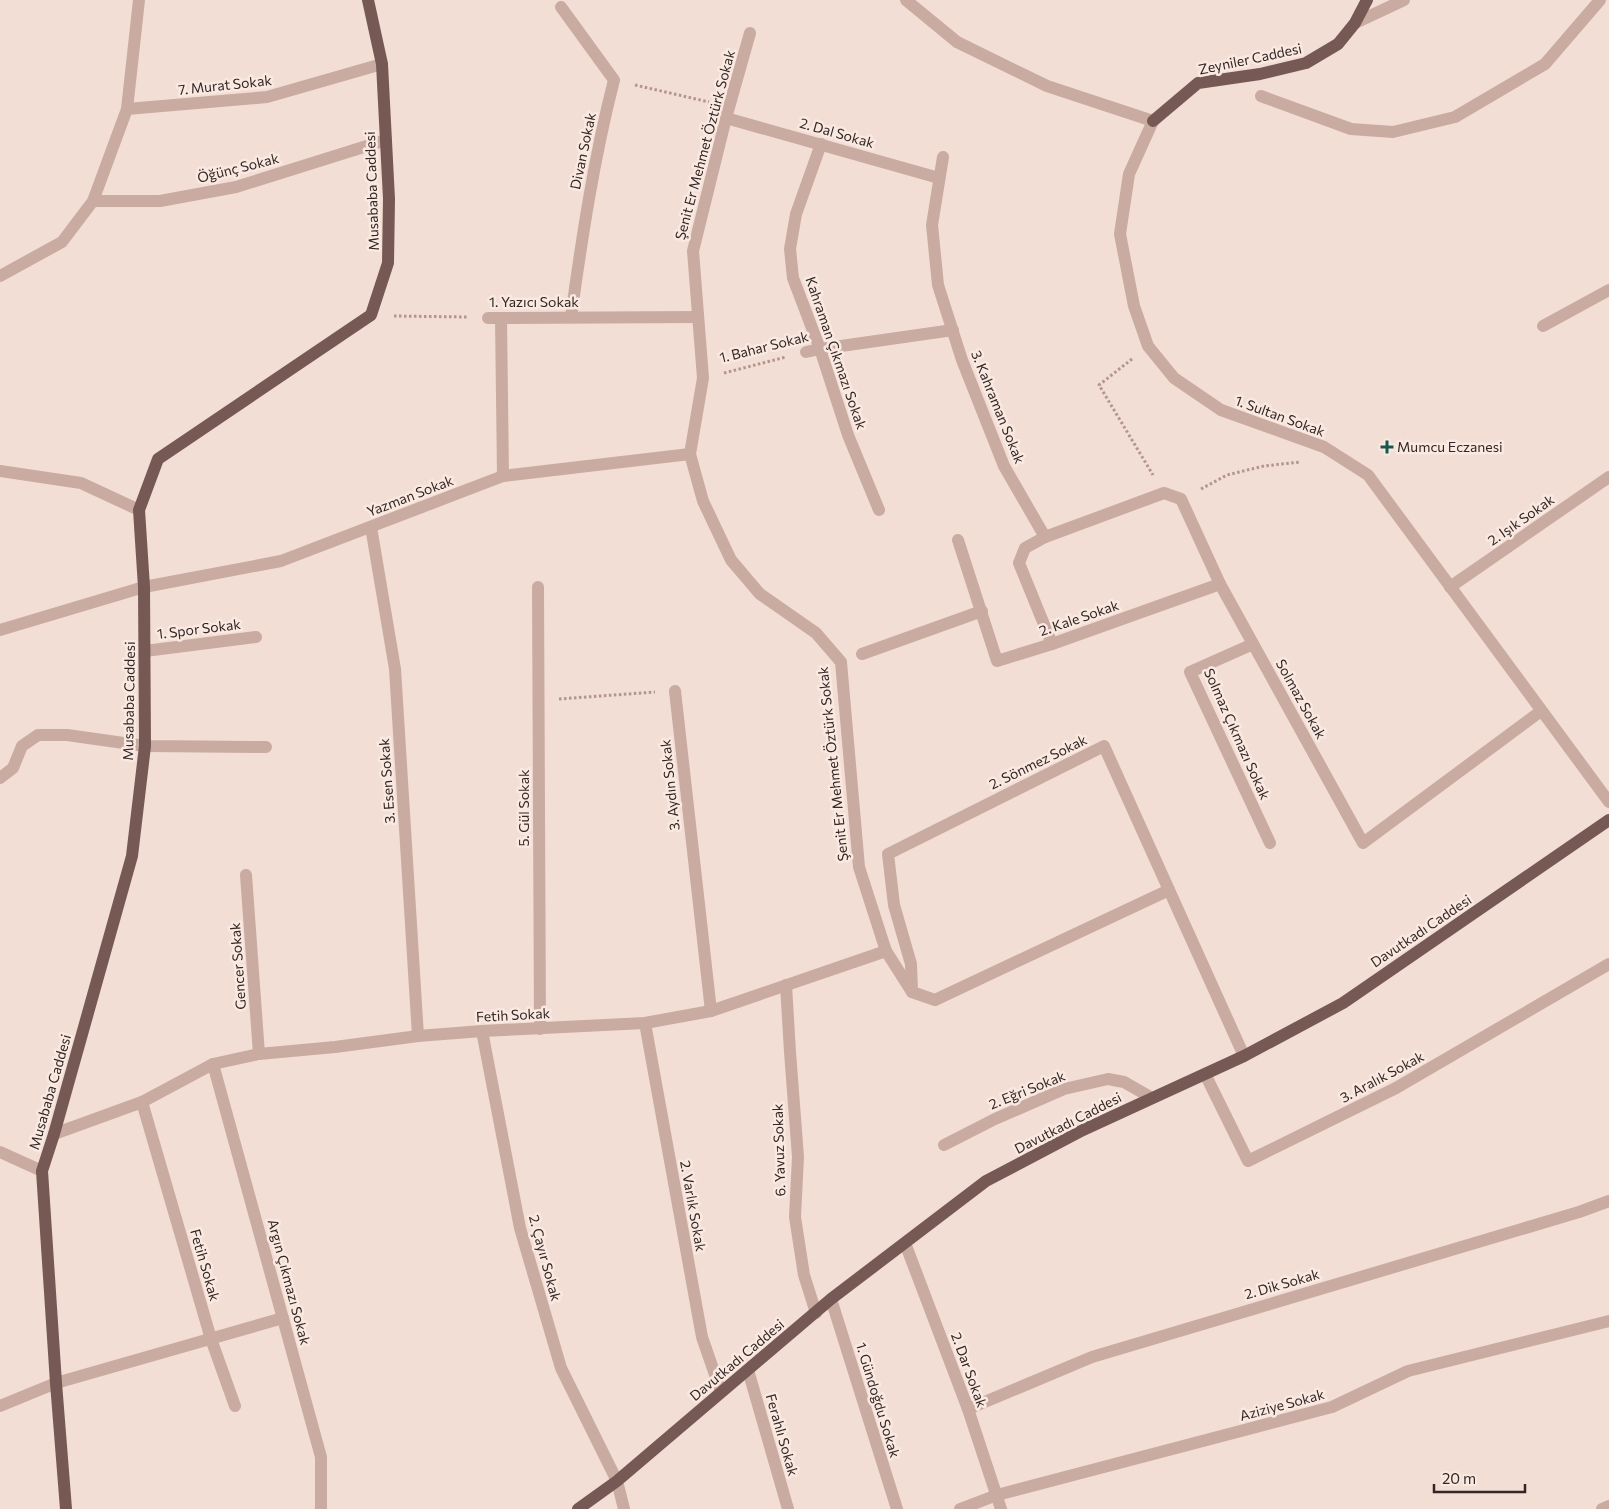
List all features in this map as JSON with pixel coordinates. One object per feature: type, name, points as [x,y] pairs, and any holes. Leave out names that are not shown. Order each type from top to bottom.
[{"type":"main road","name":"Musababa Caddesi","points":[[66,1509],[42,1171],[132,856],[145,746],[146,651],[140,510],[158,459],[371,315],[388,263],[390,200],[382,64],[368,0]]},
{"type":"main road","name":"Zeyniler Caddesi","points":[[1153,121],[1198,83],[1260,74],[1306,63],[1338,44],[1354,23],[1367,0]]},
{"type":"main road","name":"Davutkadı Caddesi","points":[[578,1509],[617,1481],[831,1300],[986,1181],[1083,1130],[1244,1056],[1343,1003],[1609,820]]},
{"type":"street","points":[[0,276],[62,242],[93,201],[127,109],[139,0]]},
{"type":"street","points":[[906,0],[957,42],[1046,86],[1153,121]]},
{"type":"street","points":[[1354,23],[1404,0]]},
{"type":"street","points":[[1261,96],[1351,129],[1393,132],[1455,116],[1545,64],[1600,0]]},
{"type":"street","points":[[561,7],[614,80]]},
{"type":"street","name":"Şenit Er Mehmet Öztürk Sokak","points":[[750,33],[693,251],[703,378],[690,454],[703,501],[731,560],[760,594],[816,633],[841,662],[859,867],[886,951],[912,992]]},
{"type":"street","name":"7. Murat Sokak","points":[[127,109],[267,97],[382,64]]},
{"type":"street","name":"Divan Sokak","points":[[571,317],[585,216],[602,127],[614,80]]},
{"type":"street","name":"2. Dal Sokak","points":[[728,112],[821,144],[940,178]]},
{"type":"street","name":"1. Sultan Sokak","points":[[1153,121],[1129,174],[1120,234],[1134,306],[1148,346],[1174,378],[1221,410],[1324,447],[1368,475],[1609,802]]},
{"type":"street","name":"Öğünç Sokak","points":[[93,201],[160,201],[236,187],[386,140]]},
{"type":"street","name":"Kahraman Çıkmazı Sokak","points":[[821,144],[796,214],[790,248],[793,278],[820,349],[848,435],[879,510]]},
{"type":"street","name":"3. Kahraman Sokak","points":[[943,157],[932,225],[938,286],[962,360],[1004,466],[1045,537]]},
{"type":"street","points":[[1543,326],[1609,290]]},
{"type":"street","name":"1. Yazıcı Sokak","points":[[488,318],[698,317]]},
{"type":"street","points":[[501,318],[503,476]]},
{"type":"street","name":"1. Bahar Sokak","points":[[806,352],[952,330]]},
{"type":"street","name":"Yazman Sokak","points":[[0,630],[144,587],[281,561],[503,476],[690,454]]},
{"type":"street","points":[[0,471],[81,483],[140,510]]},
{"type":"street","name":"2. Işık Sokak","points":[[1450,587],[1609,478]]},
{"type":"street","points":[[1052,644],[1019,563],[1025,548],[1045,537],[1164,493],[1181,499]]},
{"type":"street","name":"Solmaz Sokak","points":[[1181,499],[1220,584],[1363,842],[1542,711]]},
{"type":"street","name":"3. Esen Sokak","points":[[371,527],[395,669],[418,1036]]},
{"type":"street","name":"2. Kale Sokak","points":[[958,540],[997,661],[1052,644],[1220,584]]},
{"type":"street","name":"5. Gül Sokak","points":[[538,587],[540,1029]]},
{"type":"street","points":[[862,654],[982,611]]},
{"type":"street","name":"1. Spor Sokak","points":[[146,651],[256,637]]},
{"type":"street","name":"Solmaz Çıkmazı Sokak","points":[[1253,644],[1190,672],[1270,843]]},
{"type":"street","name":"3. Aydın Sokak","points":[[675,691],[711,1011]]},
{"type":"street","points":[[0,778],[13,768],[22,746],[38,735],[67,735],[145,746],[266,746]]},
{"type":"street","name":"2. Sönmez Sokak","points":[[912,992],[911,964],[894,905],[888,854],[1104,746],[1244,1056]]},
{"type":"street","name":"Gencer Sokak","points":[[246,875],[260,1054]]},
{"type":"street","points":[[912,992],[935,1000],[1169,890]]},
{"type":"street","name":"Fetih Sokak","points":[[54,1134],[142,1102],[213,1064],[260,1054],[335,1047],[418,1036],[645,1023],[711,1011],[886,951]]},
{"type":"street","name":"3. Aralık Sokak","points":[[1205,1074],[1248,1161],[1396,1088],[1609,964]]},
{"type":"street","name":"6. Yavuz Sokak","points":[[786,985],[798,1157],[795,1217],[804,1275],[816,1313]]},
{"type":"street","name":"2. Varlık Sokak","points":[[645,1023],[702,1337],[721,1392]]},
{"type":"street","name":"2. Çayır Sokak","points":[[482,1031],[520,1228],[561,1368],[617,1481],[624,1509]]},
{"type":"street","name":"Argın Çıkmazı Sokak","points":[[213,1064],[321,1457],[322,1509]]},
{"type":"street","name":"2. Eğri Sokak","points":[[944,1145],[995,1118],[1064,1089],[1108,1079],[1124,1082],[1152,1098]]},
{"type":"street","name":"Fetih Sokak","points":[[142,1102],[211,1339],[234,1406]]},
{"type":"street","points":[[0,1152],[42,1171]]},
{"type":"street","name":"2. Dik Sokak","points":[[968,1409],[1092,1357],[1579,1212],[1609,1201]]},
{"type":"street","name":"2. Dar Sokak","points":[[905,1243],[968,1409],[1001,1509]]},
{"type":"street","name":"1. Gündoğdu Sokak","points":[[831,1300],[897,1509]]},
{"type":"street","points":[[0,1406],[56,1383],[283,1318]]},
{"type":"street","name":"Aziziye Sokak","points":[[960,1509],[997,1495],[1332,1407],[1408,1371],[1609,1321]]},
{"type":"street","name":"Ferahlı Sokak","points":[[748,1370],[788,1509]]},
{"type":"street","points":[[1602,1509],[1609,1506]]},
{"type":"path","points":[[614,80],[728,112]]},
{"type":"path","name":"1. Yazıcı Sokak","points":[[371,315],[488,318]]},
{"type":"path","points":[[1148,346],[1099,385],[1164,493]]},
{"type":"path","name":"1. Bahar Sokak","points":[[703,378],[806,352]]},
{"type":"path","points":[[1181,499],[1227,475],[1264,466],[1302,462]]},
{"type":"path","points":[[538,700],[675,691]]},
{"type":"place","name":"Mumcu Eczanesi","points":[[1387,447]]}]
